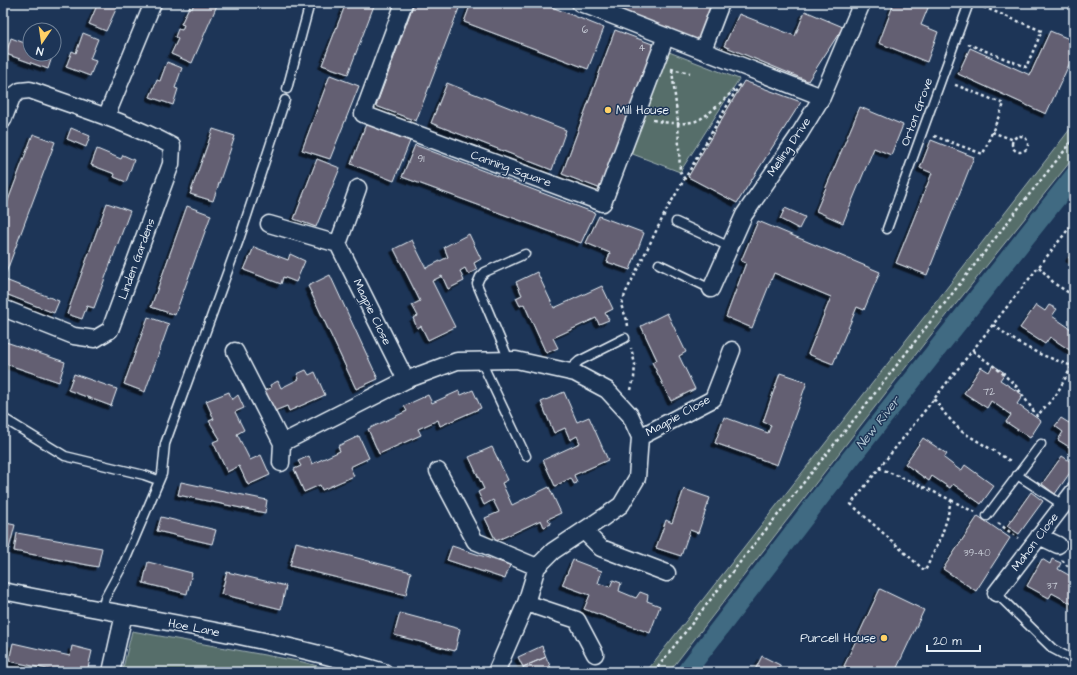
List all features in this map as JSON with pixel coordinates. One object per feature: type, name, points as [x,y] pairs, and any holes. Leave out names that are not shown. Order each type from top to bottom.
[{"type":"street","points":[[106,117],[153,3]]},
{"type":"street","name":"Canning Square","points":[[404,3],[363,114],[603,203],[666,36]]},
{"type":"street","points":[[580,3],[822,97]]},
{"type":"street","points":[[703,50],[721,3]]},
{"type":"street","name":"Melling Drive","points":[[711,289],[744,215],[797,138],[822,97],[862,3]]},
{"type":"street","name":"Linden Gardens","points":[[3,120],[12,97],[20,91],[30,90],[106,117],[155,137],[172,146],[171,164],[110,330],[95,339],[74,336],[3,308]]},
{"type":"street","points":[[269,224],[338,244],[358,188]]},
{"type":"street","name":"Magpie Close","points":[[338,244],[406,380]]},
{"type":"street","name":"Magpie Close","points":[[640,437],[713,399],[732,350]]},
{"type":"street","points":[[235,351],[282,444],[281,463]]},
{"type":"street","name":"Magpie Close","points":[[282,444],[406,380],[457,361],[516,360],[575,373],[607,390],[630,415],[640,437],[637,478],[621,505],[553,551],[538,567],[526,603],[496,672]]},
{"type":"street","points":[[438,471],[475,541],[538,567]]},
{"type":"street","name":"Mahon Close","points":[[996,593],[1074,491]]},
{"type":"street","points":[[584,531],[601,548],[667,573]]},
{"type":"street","points":[[1039,536],[1058,545]]},
{"type":"street","name":"Hoe Lane","points":[[3,591],[265,642],[384,672]]},
{"type":"street","points":[[526,603],[577,620],[595,654]]},
{"type":"street","points":[[110,672],[124,614]]},
{"type":"lane","points":[[287,88],[310,3]]},
{"type":"lane","name":"Orton Grove","points":[[887,229],[969,3]]},
{"type":"lane","points":[[102,610],[105,598],[125,561],[158,480],[162,474],[165,444],[239,240],[285,100]]},
{"type":"lane","points":[[676,222],[730,247]]},
{"type":"lane","points":[[509,360],[477,284],[480,277],[485,272],[525,254]]},
{"type":"lane","points":[[659,264],[711,289]]},
{"type":"lane","points":[[567,371],[579,361],[625,338]]},
{"type":"lane","points":[[481,361],[526,456]]},
{"type":"lane","points":[[3,418],[65,456],[144,475],[158,480]]},
{"type":"lane","points":[[987,516],[1041,444]]},
{"type":"lane","points":[[1020,472],[1063,505]]},
{"type":"lane","points":[[996,593],[1053,649],[1074,660]]},
{"type":"path","points":[[956,39],[1026,67],[1042,32],[975,3]]},
{"type":"path","points":[[671,64],[678,122],[680,172],[684,178]]},
{"type":"path","points":[[628,327],[621,305],[626,292],[666,210],[749,68]]},
{"type":"path","points":[[922,132],[983,154],[1004,104],[941,80]]},
{"type":"path","points":[[636,116],[662,121],[685,123],[697,120],[716,107],[738,87]]},
{"type":"path","points":[[992,132],[1014,140]]},
{"type":"path","points":[[1020,136],[1026,139],[1028,144],[1026,150],[1021,152],[1014,150],[1012,145],[1014,140],[1020,136]]},
{"type":"path","points":[[654,672],[1074,139]]},
{"type":"path","points":[[879,468],[951,500],[947,520],[941,537],[925,570],[851,504],[879,468],[1074,222]]},
{"type":"path","points":[[1038,267],[1055,284],[1074,296]]},
{"type":"path","points":[[972,351],[1000,371],[1017,388],[1037,416],[1056,395],[1073,366],[1042,355],[1020,344],[993,325]]},
{"type":"path","points":[[630,415],[630,392],[634,378],[635,364],[631,347]]},
{"type":"path","points":[[934,399],[961,431],[1020,472]]},
{"type":"green space","points":[[669,52],[739,79],[680,172],[630,153]]},
{"type":"green space","points":[[1074,124],[1074,157],[927,340],[669,672],[646,672],[932,307]]},
{"type":"green space","points":[[132,631],[303,662],[339,672],[122,672]]},
{"type":"building","points":[[98,3],[119,3],[106,31],[89,24]]},
{"type":"building","points":[[194,3],[218,3],[192,63],[171,54],[178,39],[175,37],[178,29],[182,30],[184,25],[181,24],[189,7],[192,9]]},
{"type":"building","points":[[346,3],[375,3],[348,74],[322,65]]},
{"type":"building","points":[[414,3],[461,3],[416,121],[376,106]]},
{"type":"building","points":[[471,3],[542,3],[604,28],[588,69],[464,22]]},
{"type":"building","points":[[600,3],[703,3],[712,6],[698,40]]},
{"type":"building","points":[[894,3],[930,3],[921,25],[938,32],[927,62],[879,43]]},
{"type":"building","points":[[805,11],[843,27],[808,81],[724,46],[739,14],[795,36]]},
{"type":"building","name":"Mill House","points":[[615,30],[655,45],[601,189],[562,174]]},
{"type":"building","points":[[1050,31],[1074,41],[1074,54],[1046,114],[958,74],[970,48],[1030,75]]},
{"type":"building","points":[[83,33],[98,39],[90,59],[96,61],[90,76],[66,67],[72,51],[76,53]]},
{"type":"building","points":[[11,38],[22,42],[22,60],[6,54]]},
{"type":"building","points":[[28,62],[50,62],[48,69]]},
{"type":"building","points":[[167,62],[182,68],[175,88],[178,89],[173,105],[150,97],[157,80],[160,81]]},
{"type":"building","points":[[330,75],[359,86],[330,159],[302,150]]},
{"type":"building","points":[[744,81],[801,102],[737,203],[688,177]]},
{"type":"building","points":[[447,83],[566,130],[552,170],[431,123]]},
{"type":"building","points":[[860,107],[903,125],[891,155],[874,148],[843,223],[816,211]]},
{"type":"building","points":[[366,124],[410,141],[394,181],[351,164]]},
{"type":"building","points":[[71,128],[90,136],[86,147],[67,139]]},
{"type":"building","points":[[213,129],[235,136],[213,201],[190,194]]},
{"type":"building","points":[[33,134],[55,142],[6,273],[3,272],[3,214]]},
{"type":"building","points":[[931,140],[974,157],[927,275],[896,263],[932,173],[920,168]]},
{"type":"building","points":[[415,145],[595,213],[581,243],[402,177]]},
{"type":"building","points":[[97,149],[121,159],[123,155],[134,160],[126,182],[114,177],[115,174],[91,165]]},
{"type":"building","points":[[317,159],[340,168],[316,227],[294,219]]},
{"type":"building","points":[[107,203],[130,211],[94,308],[87,306],[82,319],[67,314]]},
{"type":"building","points":[[187,206],[211,215],[175,315],[151,307]]},
{"type":"building","points":[[785,208],[805,217],[799,229],[780,219]]},
{"type":"building","points":[[599,216],[644,233],[630,270],[607,262],[610,253],[586,243]]},
{"type":"building","points":[[758,221],[880,272],[864,310],[857,307],[833,364],[808,354],[831,297],[774,273],[752,328],[726,317],[746,263],[741,261]]},
{"type":"building","points":[[469,234],[481,259],[474,263],[477,270],[468,274],[465,268],[460,271],[464,281],[448,289],[442,276],[432,281],[455,327],[428,340],[421,326],[417,328],[413,318],[418,316],[412,305],[420,301],[394,249],[412,240],[426,268],[448,257],[444,247]]},
{"type":"building","points":[[254,247],[288,260],[290,254],[305,261],[296,282],[283,277],[281,284],[244,270]]},
{"type":"building","points":[[1074,250],[1074,261],[1069,258]]},
{"type":"building","points":[[537,272],[554,308],[602,286],[613,309],[605,313],[609,320],[599,324],[596,318],[553,338],[558,348],[546,353],[524,304],[520,306],[516,298],[522,295],[516,282]]},
{"type":"building","points":[[330,275],[378,379],[356,389],[308,286]]},
{"type":"building","points":[[3,279],[59,301],[54,313],[3,293]]},
{"type":"building","points":[[1036,305],[1045,311],[1049,305],[1057,309],[1052,316],[1074,331],[1074,353],[1050,337],[1045,344],[1020,328]]},
{"type":"building","points":[[667,313],[686,352],[679,356],[695,389],[671,401],[652,362],[657,360],[641,326]]},
{"type":"building","points":[[148,317],[169,324],[145,392],[124,384]]},
{"type":"building","points":[[3,341],[65,362],[59,382],[3,363]]},
{"type":"building","points":[[993,365],[1005,373],[1000,380],[1023,395],[1017,404],[1041,421],[1030,438],[1006,422],[1011,415],[991,401],[987,408],[964,393],[981,367],[989,372]]},
{"type":"building","points":[[306,370],[309,375],[315,372],[325,395],[289,411],[287,406],[272,412],[263,391],[271,388],[270,385],[278,381],[281,388],[299,379],[297,374]]},
{"type":"building","points":[[780,373],[807,382],[777,465],[715,443],[724,417],[768,433],[771,425],[763,422]]},
{"type":"building","points":[[74,374],[117,389],[111,406],[68,390]]},
{"type":"building","points":[[473,390],[481,408],[440,426],[438,420],[418,429],[421,435],[379,454],[368,429],[407,411],[404,406],[428,395],[432,403],[459,391],[461,395]]},
{"type":"building","points":[[229,392],[232,400],[238,395],[244,408],[235,412],[244,430],[237,434],[250,460],[261,455],[270,475],[248,485],[239,466],[227,472],[213,442],[220,439],[209,421],[214,419],[206,401]]},
{"type":"building","points":[[564,392],[577,422],[589,417],[608,460],[574,475],[577,483],[574,484],[571,478],[555,486],[543,460],[580,443],[577,436],[570,440],[565,428],[554,433],[541,402]]},
{"type":"building","points":[[1074,415],[1074,450],[1058,440],[1063,432],[1055,426],[1061,418],[1069,423]]},
{"type":"building","points":[[359,436],[369,458],[350,467],[354,476],[322,490],[320,485],[304,492],[294,469],[301,466],[298,461],[309,456],[312,464],[340,451],[338,446]]},
{"type":"building","points":[[923,438],[947,454],[944,458],[961,471],[965,465],[994,486],[981,504],[953,484],[950,488],[932,476],[929,481],[905,464]]},
{"type":"building","points":[[492,447],[508,480],[502,483],[512,505],[549,487],[561,513],[548,519],[551,524],[544,527],[541,520],[496,541],[485,518],[499,512],[493,500],[484,505],[478,492],[484,489],[469,457]]},
{"type":"building","points":[[1062,456],[1074,464],[1074,467],[1055,494],[1042,484]]},
{"type":"building","points":[[181,482],[267,500],[265,513],[178,495]]},
{"type":"building","points":[[684,489],[710,498],[698,533],[690,530],[681,556],[656,548],[666,520],[672,523]]},
{"type":"building","points":[[1031,492],[1043,501],[1019,534],[1007,526]]},
{"type":"building","points":[[978,516],[1010,538],[976,591],[943,569]]},
{"type":"building","points":[[161,517],[216,530],[212,544],[157,531]]},
{"type":"building","points":[[6,523],[15,525],[9,549],[3,548],[3,529],[5,529]]},
{"type":"building","points":[[17,533],[102,548],[98,567],[14,551]]},
{"type":"building","points":[[296,542],[411,572],[406,595],[290,566]]},
{"type":"building","points":[[452,546],[510,565],[505,579],[447,560]]},
{"type":"building","points":[[1042,559],[1050,564],[1052,559],[1061,563],[1058,569],[1074,578],[1074,605],[1052,593],[1049,598],[1027,586]]},
{"type":"building","points":[[573,560],[602,571],[598,583],[610,587],[613,580],[621,583],[619,591],[636,598],[640,592],[648,595],[647,601],[660,606],[650,633],[584,609],[590,595],[562,585]]},
{"type":"building","points":[[148,562],[192,573],[187,594],[143,583]]},
{"type":"building","points":[[227,572],[286,586],[281,609],[221,594]]},
{"type":"building","name":"Purcell House","points":[[880,589],[924,610],[895,672],[857,672],[844,666]]},
{"type":"building","points":[[400,613],[460,629],[455,651],[394,635]]},
{"type":"building","points":[[13,643],[70,656],[72,646],[92,651],[87,672],[61,672],[9,661]]},
{"type":"building","points":[[542,646],[546,657],[523,667],[518,657]]},
{"type":"building","points":[[762,656],[780,665],[777,672],[754,672]]},
{"type":"building","points":[[546,657],[551,668],[541,672],[525,672],[523,667]]},
{"type":"waterway","name":"New River","points":[[686,672],[828,487],[1074,176]]},
{"type":"place","name":"Mill House","points":[[608,110]]},
{"type":"place","name":"Purcell House","points":[[884,638]]}]
